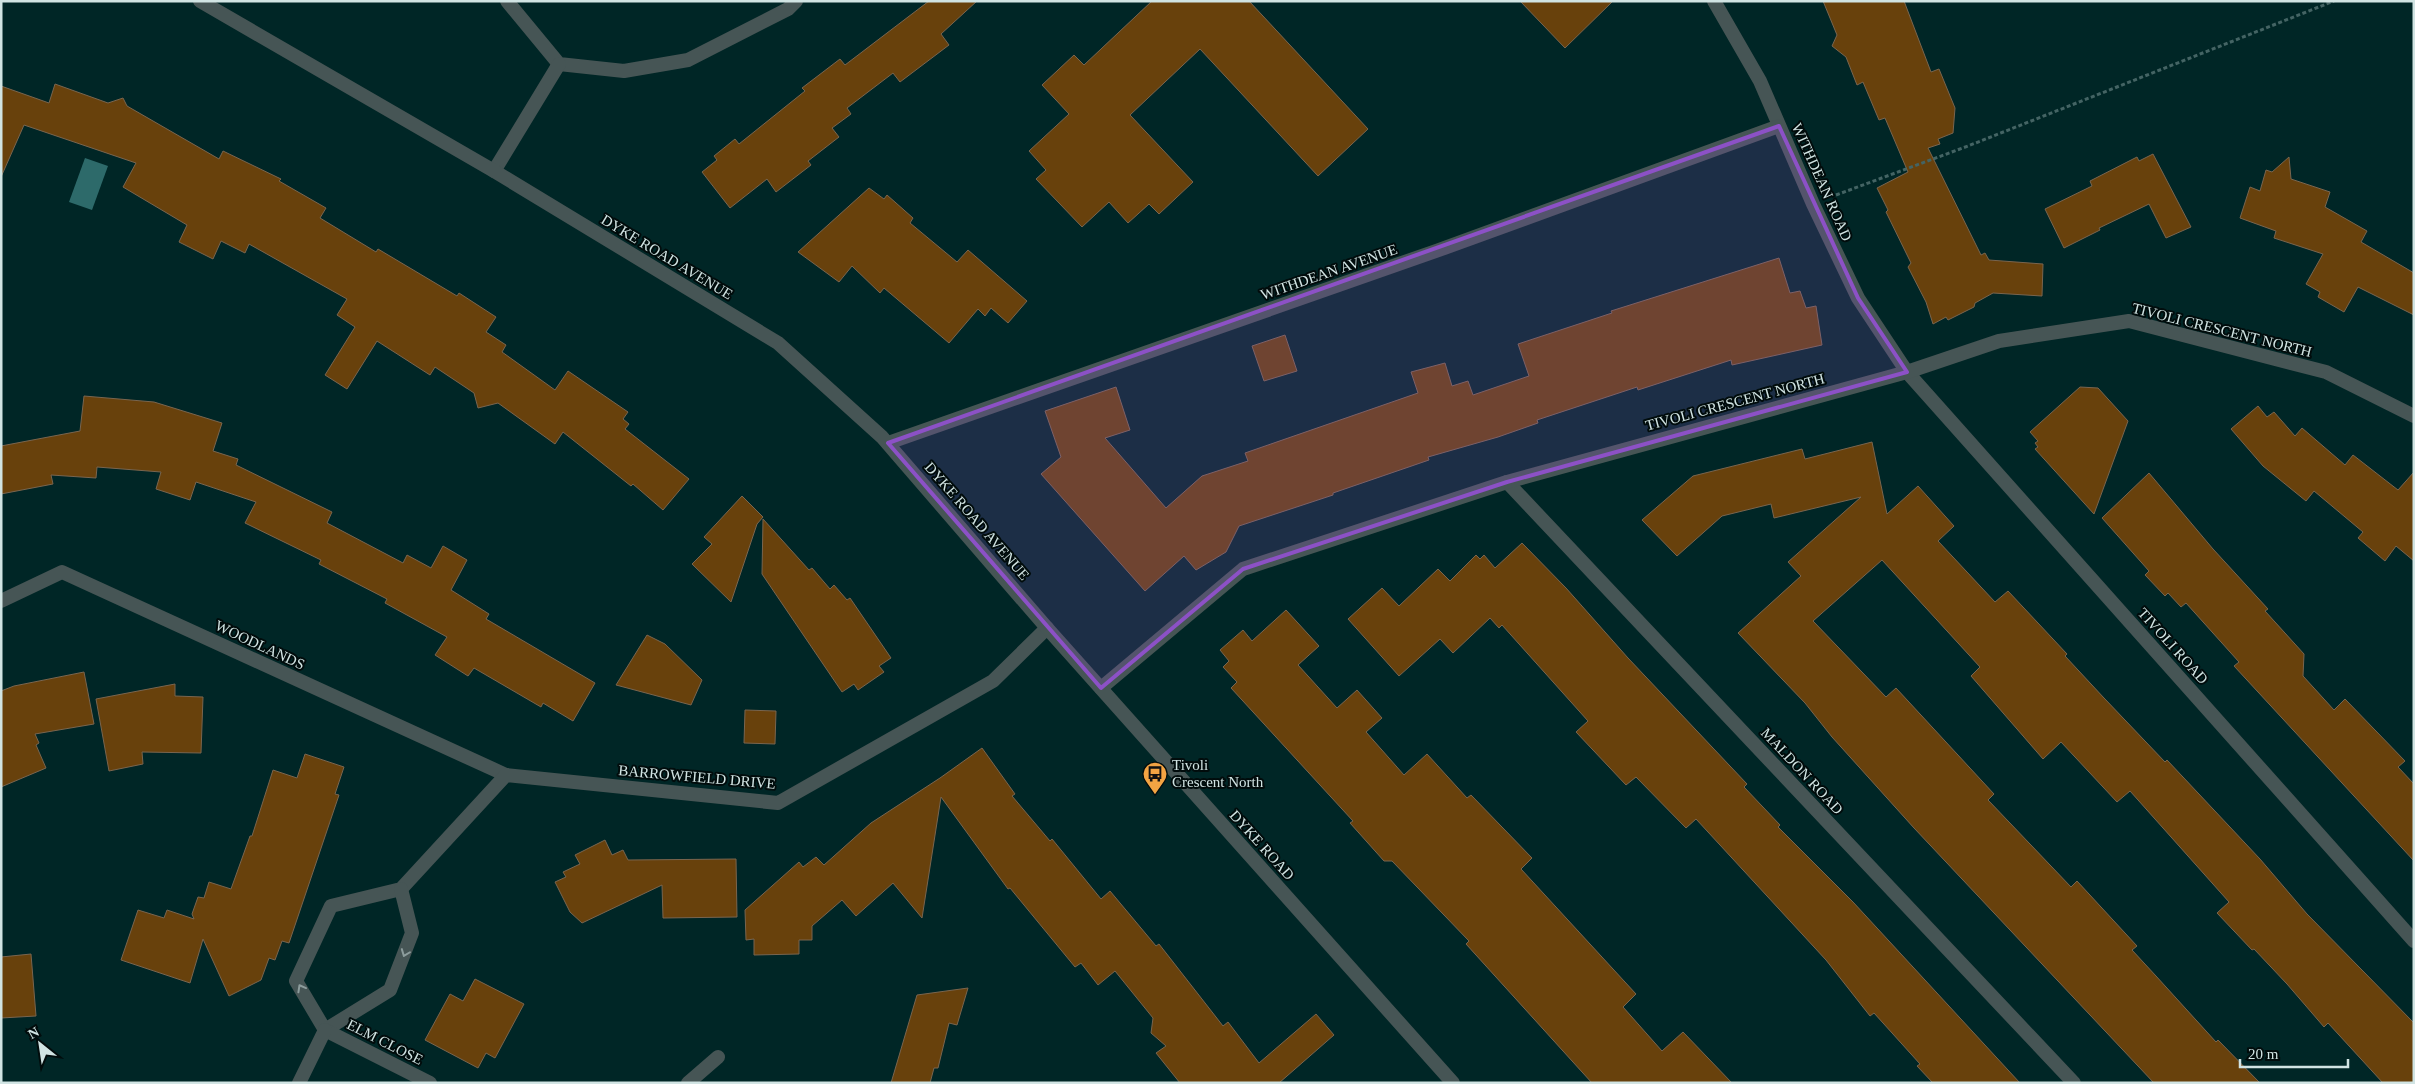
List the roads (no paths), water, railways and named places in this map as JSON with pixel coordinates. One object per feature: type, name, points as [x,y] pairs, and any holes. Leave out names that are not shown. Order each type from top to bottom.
[{"type":"street","name":"DYKE ROAD AVENUE","points":[[200,1],[494,171],[778,343],[888,443],[1047,628]]},
{"type":"street","points":[[507,1],[559,64],[624,70],[688,60],[788,9],[796,1]]},
{"type":"street","name":"WITHDEAN ROAD","points":[[1714,1],[1760,81],[1813,204],[1858,298],[1908,372]]},
{"type":"street","points":[[494,171],[559,64]]},
{"type":"street","name":"WITHDEAN AVENUE","points":[[888,443],[1436,251],[1779,126]]},
{"type":"street","name":"TIVOLI CRESCENT NORTH","points":[[1101,688],[1243,569],[1507,482],[1908,372],[1999,341],[2129,321],[2326,372],[2414,416]]},
{"type":"street","name":"TIVOLI ROAD","points":[[1908,372],[2414,941]]},
{"type":"street","name":"MALDON ROAD","points":[[1507,482],[2074,1083]]},
{"type":"street","name":"WOODLANDS","points":[[1,601],[62,572],[506,775]]},
{"type":"street","name":"DYKE ROAD","points":[[1047,628],[1453,1083]]},
{"type":"street","name":"BARROWFIELD DRIVE","points":[[506,775],[778,803],[993,682],[1047,628]]},
{"type":"street","points":[[325,1030],[296,981],[331,906],[401,889],[506,775]]},
{"type":"street","points":[[299,1083],[325,1030],[390,990],[412,933],[401,889]]},
{"type":"street","name":"ELM CLOSE","points":[[325,1030],[430,1083]]},
{"type":"street","points":[[688,1083],[718,1057]]},
{"type":"water","points":[[85,158],[108,166],[92,210],[69,202]]},
{"type":"place","name":"Tivoli Crescent North","points":[[1155,795]]}]
